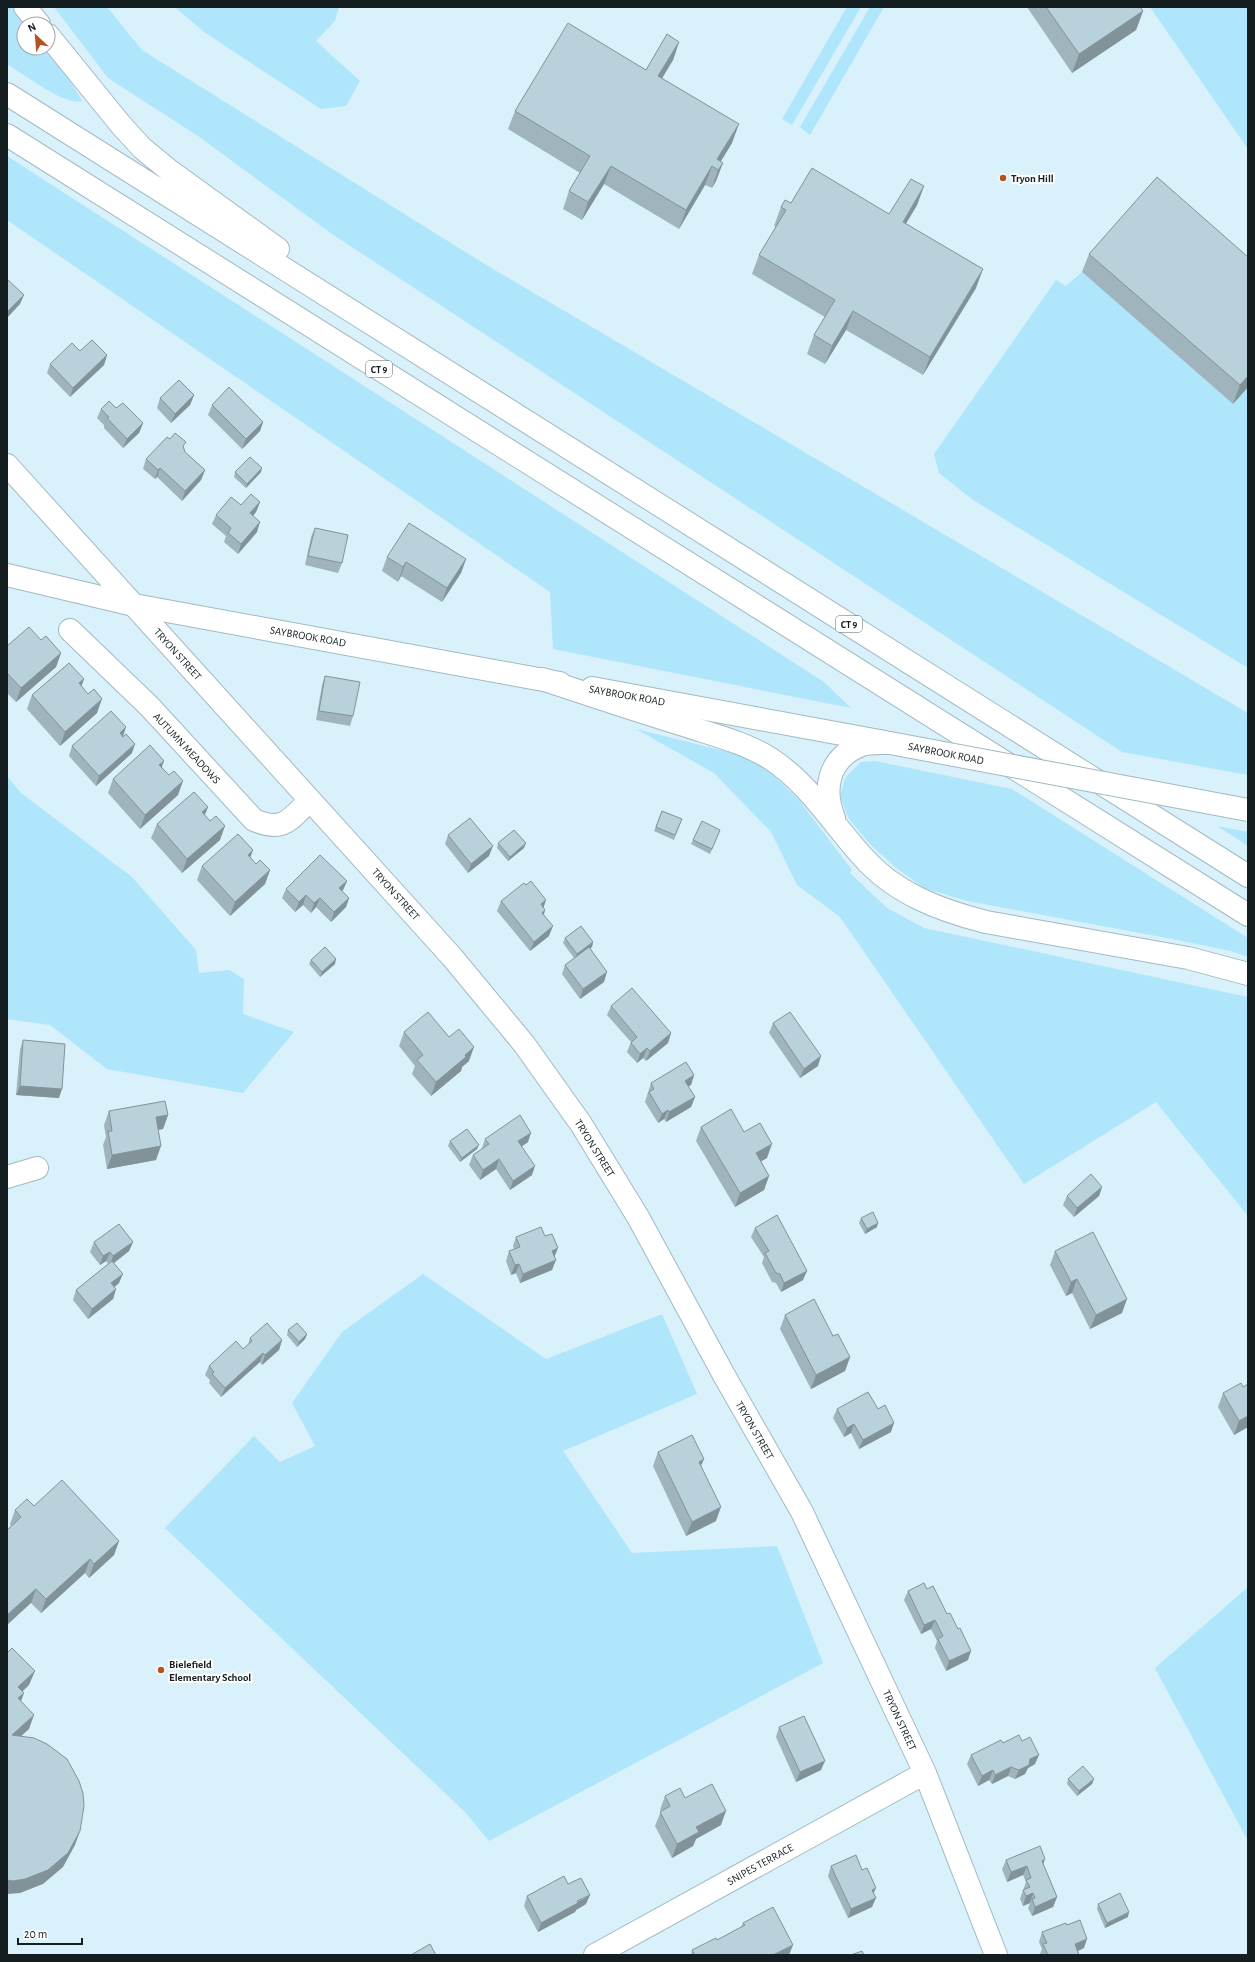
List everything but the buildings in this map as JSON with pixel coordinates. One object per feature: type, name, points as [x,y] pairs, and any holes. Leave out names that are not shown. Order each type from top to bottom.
[{"type":"main road","points":[[25,7],[32,16]]},
{"type":"main road","points":[[56,45],[116,119],[142,148],[170,171],[449,373]]},
{"type":"main road","name":"CT 9","points":[[7,94],[1248,876]]},
{"type":"main road","name":"CT 9","points":[[7,135],[1248,915]]},
{"type":"main road","name":"TRYON STREET","points":[[7,465],[452,957],[524,1044],[581,1124],[638,1217],[725,1377],[802,1512],[925,1773],[996,1955]]},
{"type":"main road","name":"SAYBROOK ROAD","points":[[7,575],[134,605],[1248,810]]},
{"type":"main road","name":"AUTUMN MEADOWS","points":[[70,630],[148,706],[254,820],[268,826],[280,826],[289,820],[310,800]]},
{"type":"main road","points":[[542,679],[728,740],[770,758],[791,774],[807,790],[863,858],[902,890],[926,903],[955,914],[986,922],[1188,958],[1248,974]]},
{"type":"main road","points":[[846,837],[836,821],[830,806],[827,792],[829,779],[836,765],[848,753],[862,745],[890,743]]},
{"type":"main road","points":[[7,1177],[37,1168]]},
{"type":"main road","name":"SNIPES TERRACE","points":[[595,1955],[925,1773]]},
{"type":"shaded area","points":[[7,7],[14,7],[21,16],[16,16],[16,56],[54,56],[82,101],[65,99],[44,88],[7,64]]},
{"type":"shaded area","points":[[54,7],[107,7],[142,50],[483,263],[1248,713],[1248,775],[1122,752],[332,234],[198,136],[108,78]]},
{"type":"shaded area","points":[[175,7],[339,7],[335,21],[316,41],[360,81],[346,106],[321,109],[204,32]]},
{"type":"shaded area","points":[[847,7],[861,7],[792,125],[782,119]]},
{"type":"shaded area","points":[[870,7],[884,7],[810,135],[800,127]]},
{"type":"shaded area","points":[[1150,7],[1248,7],[1248,149]]},
{"type":"shaded area","points":[[7,156],[824,682],[851,708],[553,649],[550,592],[7,220]]},
{"type":"shaded area","points":[[1082,272],[1233,404],[1248,387],[1248,668],[973,500],[939,473],[934,454],[1056,280],[1066,286]]},
{"type":"shaded area","points":[[636,729],[741,755],[771,773],[798,799],[852,870],[850,873],[887,908],[924,928],[1248,997],[1248,1216],[1156,1102],[1024,1184],[840,917],[797,885],[771,832],[714,773]]},
{"type":"shaded area","points":[[875,761],[1012,789],[1248,938],[1248,957],[1231,951],[1167,938],[967,901],[924,888],[895,867],[869,843],[849,819],[841,799],[841,792],[845,778],[861,762]]},
{"type":"shaded area","points":[[7,776],[21,793],[132,877],[196,950],[199,973],[229,970],[244,979],[243,1014],[294,1032],[243,1093],[107,1069],[50,1025],[7,1019]]},
{"type":"shaded area","points":[[1217,826],[1248,832],[1248,846]]},
{"type":"shaded area","points":[[423,1274],[546,1359],[662,1314],[697,1394],[563,1451],[632,1553],[777,1546],[823,1663],[489,1841],[464,1811],[165,1528],[254,1436],[280,1462],[315,1446],[292,1403],[342,1332]]},
{"type":"shaded area","points":[[1248,1587],[1248,1841],[1155,1668]]},
{"type":"place","name":"Tryon Hill","points":[[1003,178]]},
{"type":"place","name":"Bielefield Elementary School","points":[[161,1670]]}]
